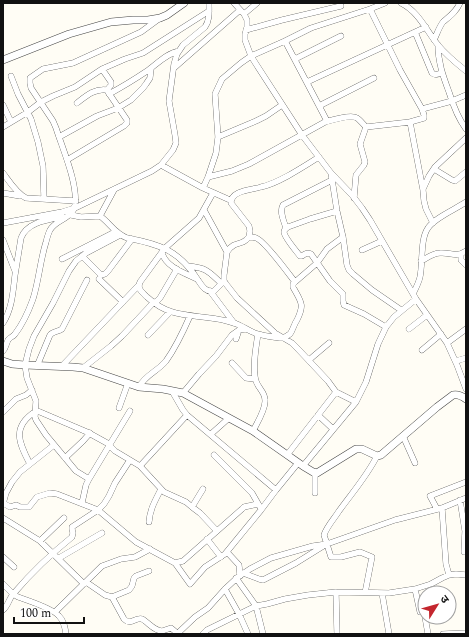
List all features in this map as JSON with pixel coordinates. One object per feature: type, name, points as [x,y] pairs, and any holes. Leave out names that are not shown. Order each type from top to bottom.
[{"type":"street","points":[[3,351],[6,348],[8,340],[14,336],[30,307],[49,232],[57,223],[74,212],[76,201],[72,178],[59,137],[53,121],[32,88],[29,80],[31,76],[44,69],[73,63],[141,32],[184,3]]},
{"type":"street","points":[[3,222],[62,212],[75,208],[152,172],[161,165],[173,150],[176,143],[169,101],[177,54],[183,45],[207,24],[209,20],[209,3]]},
{"type":"street","points":[[234,3],[247,20],[245,40],[251,56],[302,135],[331,173],[354,198],[370,220],[415,296],[447,343],[462,370],[466,389]]},
{"type":"street","points":[[174,68],[242,12],[256,3]]},
{"type":"street","points":[[203,188],[216,153],[218,137],[215,94],[222,79],[251,56],[311,28],[384,3]]},
{"type":"street","points":[[401,3],[416,15],[446,54],[466,71]]},
{"type":"street","points":[[434,40],[442,23],[454,13],[460,3]]},
{"type":"street","points":[[246,30],[341,6]]},
{"type":"street","points":[[366,127],[410,122],[424,118],[422,109],[400,70],[370,9]]},
{"type":"street","points":[[3,127],[28,112],[41,102],[75,87],[102,70],[143,53],[209,11]]},
{"type":"street","points":[[3,60],[69,34],[111,22],[160,18]]},
{"type":"street","points":[[307,82],[426,27]]},
{"type":"street","points":[[414,32],[432,73],[434,75],[442,73]]},
{"type":"street","points":[[295,60],[341,36]]},
{"type":"street","points":[[285,41],[327,121]]},
{"type":"street","points":[[438,45],[438,54],[442,73],[455,109],[466,129]]},
{"type":"street","points":[[108,92],[151,68],[170,54],[179,51]]},
{"type":"street","points":[[59,137],[97,116],[118,108],[131,100],[143,88],[150,78],[151,68]]},
{"type":"street","points":[[102,70],[111,82],[108,92]]},
{"type":"street","points":[[11,76],[18,94],[31,119],[38,142],[42,166],[44,199]]},
{"type":"street","points":[[319,106],[374,78]]},
{"type":"street","points":[[67,160],[126,124],[127,120],[108,92],[102,89],[95,91],[77,103]]},
{"type":"street","points":[[422,109],[452,101],[466,95]]},
{"type":"street","points":[[3,105],[11,122]]},
{"type":"street","points":[[218,137],[256,122],[282,105]]},
{"type":"street","points":[[208,177],[232,172],[327,121],[350,116],[356,117],[366,127]]},
{"type":"street","points":[[410,122],[424,201],[433,223]]},
{"type":"street","points":[[354,198],[356,175],[365,162],[360,144],[366,127]]},
{"type":"street","points":[[423,190],[434,169],[466,138]]},
{"type":"street","points":[[230,200],[237,194],[251,189],[260,188],[274,182],[319,157]]},
{"type":"street","points":[[161,165],[203,188],[230,200],[232,205],[249,226],[249,237],[246,240],[234,245],[227,252],[223,282],[214,291],[210,292]]},
{"type":"street","points":[[434,169],[455,181],[465,176]]},
{"type":"street","points":[[3,173],[21,196]]},
{"type":"street","points":[[331,173],[349,270],[372,290],[401,310]]},
{"type":"street","points":[[332,180],[281,207],[286,228],[284,232],[285,236],[298,254],[302,256],[306,253],[311,254],[330,281],[343,294],[344,305],[364,314],[386,327]]},
{"type":"street","points":[[100,216],[114,190]]},
{"type":"street","points":[[3,193],[32,199],[76,201]]},
{"type":"street","points":[[62,366],[138,286],[163,251],[199,218],[213,193]]},
{"type":"street","points":[[54,445],[20,472],[6,493],[3,504],[10,507],[16,504],[21,507],[30,507],[40,495],[54,493],[82,503],[98,510],[136,542],[175,563],[190,584],[205,567],[227,552],[276,490],[356,402],[366,382],[378,344],[386,327],[415,296],[420,279],[425,234],[428,228],[438,219],[466,202]]},
{"type":"street","points":[[204,210],[227,252]]},
{"type":"street","points":[[286,228],[337,211]]},
{"type":"street","points":[[3,323],[10,310],[23,233],[26,229],[33,225],[46,220],[69,216],[100,216],[118,234],[132,240],[157,245],[163,251],[188,266],[204,289],[210,292],[234,323]]},
{"type":"street","points":[[89,479],[76,471],[46,435],[36,420],[36,401],[27,378],[25,365],[34,336],[69,271],[82,256],[118,234]]},
{"type":"street","points":[[62,259],[118,234]]},
{"type":"street","points":[[249,237],[260,240],[275,256],[295,282]]},
{"type":"street","points":[[138,286],[141,292],[153,303],[170,312],[222,320],[234,323],[254,333],[282,338],[291,332],[302,310],[302,305],[293,284],[317,262],[327,249],[343,237]]},
{"type":"street","points":[[3,240],[16,272]]},
{"type":"street","points":[[82,256],[102,275],[108,271],[132,240]]},
{"type":"street","points":[[362,250],[382,241]]},
{"type":"street","points":[[163,251],[165,260],[177,269],[197,279]]},
{"type":"street","points":[[421,261],[438,253],[456,255],[463,253]]},
{"type":"street","points":[[463,253],[461,260],[466,265]]},
{"type":"street","points":[[188,266],[205,269],[223,282],[237,298],[275,333],[292,343],[328,381],[336,392],[356,402]]},
{"type":"street","points":[[83,368],[111,346],[153,303],[158,301],[177,269]]},
{"type":"street","points":[[99,279],[123,302]]},
{"type":"street","points":[[37,366],[50,335],[62,329],[87,280]]},
{"type":"street","points":[[148,335],[170,312]]},
{"type":"street","points":[[409,329],[427,315]]},
{"type":"street","points":[[139,387],[146,378],[165,362],[178,342],[190,316]]},
{"type":"street","points":[[184,393],[232,335],[239,330],[246,329]]},
{"type":"street","points":[[447,343],[466,329]]},
{"type":"street","points":[[236,339],[239,330]]},
{"type":"street","points":[[253,431],[265,406],[264,394],[255,379],[255,352],[258,334]]},
{"type":"street","points":[[422,350],[441,334]]},
{"type":"street","points":[[309,360],[329,343]]},
{"type":"street","points":[[456,361],[466,358]]},
{"type":"street","points":[[4,363],[83,368],[139,387],[184,393],[253,431],[315,473]]},
{"type":"street","points":[[232,363],[246,378],[255,379]]},
{"type":"street","points":[[119,408],[128,383]]},
{"type":"street","points":[[3,412],[16,399],[26,395],[32,390]]},
{"type":"street","points":[[172,391],[187,415],[276,490]]},
{"type":"street","points":[[287,455],[336,392]]},
{"type":"street","points":[[365,593],[372,557],[360,552],[341,557],[331,557],[324,535],[328,527],[359,485],[377,456],[381,455],[452,395],[456,394],[466,398]]},
{"type":"street","points":[[36,411],[90,433],[110,445],[115,451],[140,466],[166,493],[186,502],[200,513],[217,531]]},
{"type":"street","points":[[30,464],[20,443],[19,432],[23,424],[36,411]]},
{"type":"street","points":[[82,503],[89,479],[130,412]]},
{"type":"street","points":[[140,466],[187,415]]},
{"type":"street","points":[[318,415],[333,429]]},
{"type":"street","points":[[211,434],[229,418]]},
{"type":"street","points":[[65,458],[84,441],[90,433]]},
{"type":"street","points":[[403,436],[415,463]]},
{"type":"street","points":[[315,473],[319,472],[356,448],[362,449],[377,456]]},
{"type":"street","points":[[214,456],[252,493],[261,510]]},
{"type":"street","points":[[3,610],[7,606],[13,594],[53,552],[72,537],[72,527],[98,510],[104,504],[110,496],[115,483],[130,460]]},
{"type":"street","points":[[315,473],[315,493]]},
{"type":"street","points":[[449,575],[446,564],[440,509],[430,496],[466,482]]},
{"type":"street","points":[[149,522],[152,506],[161,489]]},
{"type":"street","points":[[192,507],[203,489]]},
{"type":"street","points":[[112,596],[126,621],[128,622],[140,619],[158,630],[162,631],[171,628],[177,633],[208,608],[225,589],[240,576],[271,558],[313,546],[327,544],[396,520],[440,509],[466,498]]},
{"type":"street","points":[[460,500],[465,531],[464,552]]},
{"type":"street","points":[[175,563],[183,561],[244,507],[258,504]]},
{"type":"street","points":[[3,518],[40,541],[85,583],[105,595],[112,596],[129,590],[136,576],[149,571]]},
{"type":"street","points":[[40,541],[64,518]]},
{"type":"street","points":[[59,558],[102,533]]},
{"type":"street","points":[[207,540],[221,557]]},
{"type":"street","points":[[240,576],[263,580],[296,563],[327,544]]},
{"type":"street","points":[[54,612],[102,566],[121,559],[135,557],[150,549]]},
{"type":"street","points":[[227,552],[239,564],[240,576],[256,606],[263,634]]},
{"type":"street","points":[[3,557],[14,567]]},
{"type":"street","points":[[204,634],[207,630],[256,606],[293,598],[336,592],[389,593],[415,589],[431,584],[449,575],[466,575]]},
{"type":"street","points":[[3,584],[18,597],[54,612],[64,623],[66,634]]},
{"type":"street","points":[[225,589],[248,634]]},
{"type":"street","points":[[415,589],[417,595]]},
{"type":"street","points":[[336,592],[337,634]]},
{"type":"street","points":[[382,593],[388,634]]},
{"type":"street","points":[[443,634],[466,633]]}]
